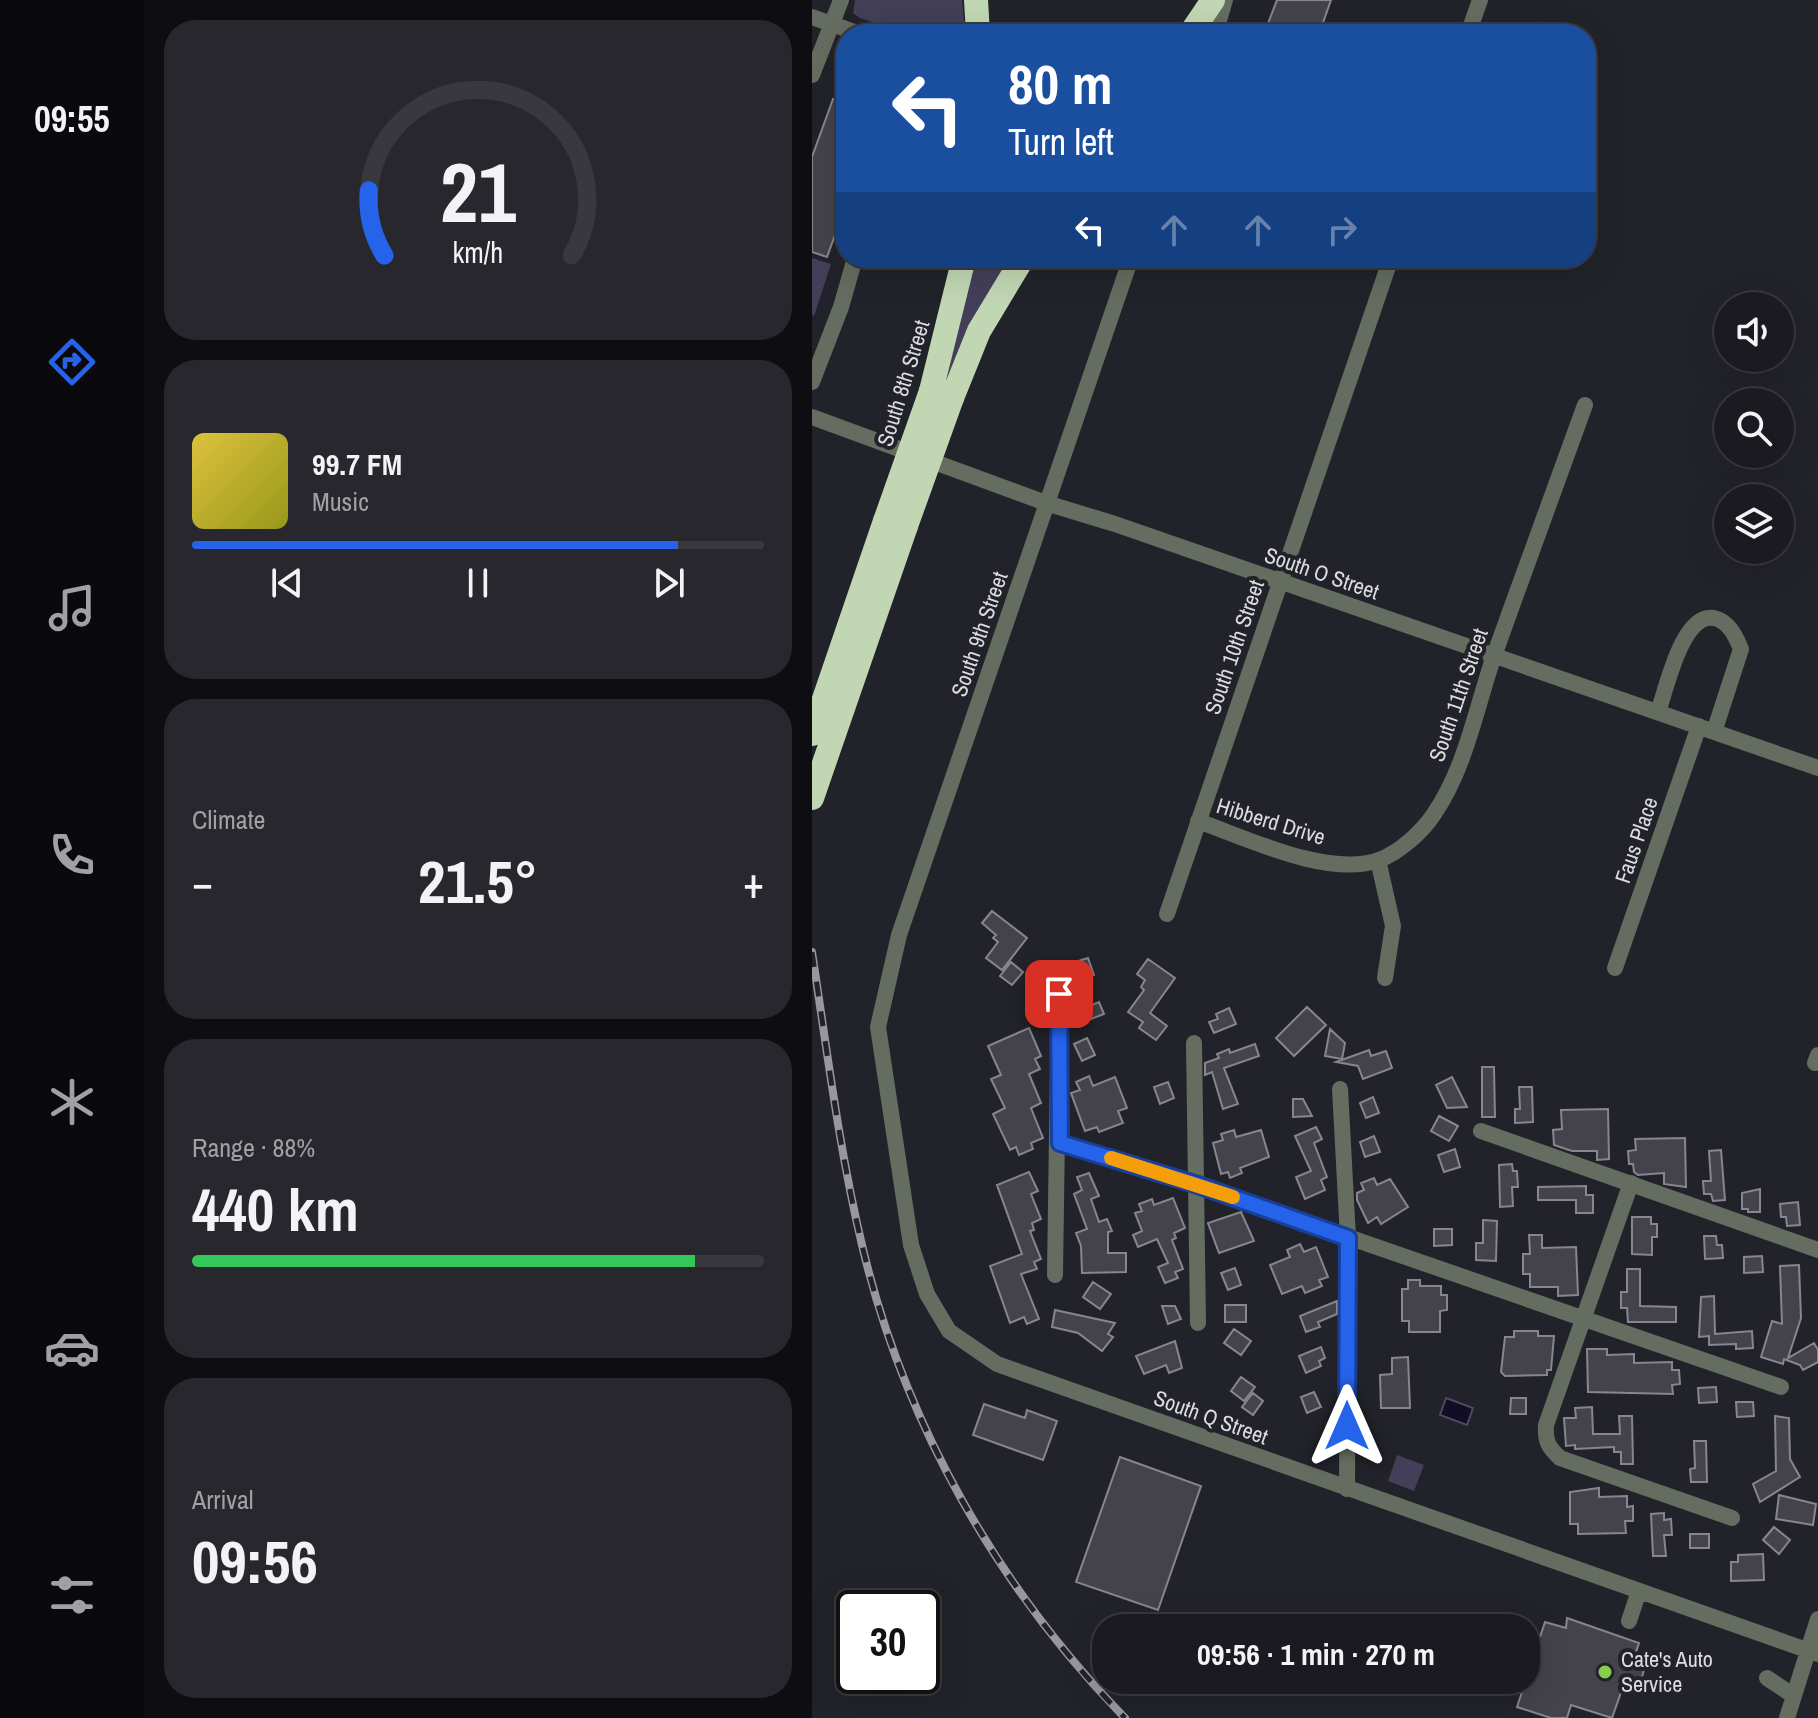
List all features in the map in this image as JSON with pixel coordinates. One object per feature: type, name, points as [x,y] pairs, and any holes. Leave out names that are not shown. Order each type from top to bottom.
[{"type":"highway","points":[[976,0],[977,24]]},
{"type":"highway","points":[[1197,24],[1213,0]]},
{"type":"highway","name":"South 8th Street","points":[[942,394],[962,268]]},
{"type":"highway","points":[[816,723],[896,523],[942,394],[1017,268]]},
{"type":"highway","points":[[812,798],[896,523]]},
{"type":"street","points":[[812,75],[841,0]]},
{"type":"street","points":[[1218,24],[1225,0]]},
{"type":"street","points":[[1472,24],[1480,0]]},
{"type":"street","points":[[812,17],[836,25]]},
{"type":"street","points":[[812,382],[841,307],[852,268]]},
{"type":"street","name":"South 9th Street","points":[[878,1027],[899,935],[1128,268]]},
{"type":"street","name":"South 10th Street","points":[[1167,914],[1388,268]]},
{"type":"street","name":"South 11th Street","points":[[1378,860],[1397,850],[1433,815],[1460,763],[1494,657],[1585,405]]},
{"type":"street","name":"South O Street","points":[[812,417],[1046,503],[1818,768]]},
{"type":"street","name":"Faus Place","points":[[1615,968],[1706,729],[1741,649],[1734,632],[1720,619],[1705,617],[1694,622],[1685,635],[1658,712]]},
{"type":"street","name":"Hibberd Drive","points":[[1198,821],[1311,860],[1378,860]]},
{"type":"street","points":[[1378,860],[1393,926],[1385,978]]},
{"type":"street","points":[[1055,1275],[1060,1143],[1059,994]]},
{"type":"street","name":"South Q Street","points":[[878,1027],[911,1245],[927,1294],[949,1331],[997,1364],[1813,1652]]},
{"type":"street","points":[[1194,1043],[1198,1323]]},
{"type":"street","points":[[1340,1089],[1348,1238],[1347,1489]]},
{"type":"street","points":[[1481,1131],[1818,1250]]},
{"type":"street","points":[[1060,1143],[1198,1185],[1781,1387]]},
{"type":"street","points":[[1631,1183],[1546,1425],[1548,1447],[1560,1458],[1732,1518]]},
{"type":"street","points":[[1629,1621],[1639,1591]]},
{"type":"street","points":[[1787,1718],[1813,1652],[1818,1619]]},
{"type":"street","points":[[1767,1678],[1794,1696]]},
{"type":"shaded area","points":[[855,0],[962,0],[964,24],[878,24],[853,13]]},
{"type":"shaded area","points":[[812,258],[831,264],[814,316],[812,315]]},
{"type":"shaded area","points":[[971,268],[1008,268],[948,379],[945,378]]},
{"type":"shaded area","points":[[1446,1398],[1473,1408],[1467,1425],[1440,1415]]},
{"type":"shaded area","points":[[1397,1455],[1424,1465],[1414,1491],[1388,1481]]},
{"type":"building","points":[[1277,0],[1331,0],[1323,24],[1268,24]]},
{"type":"building","points":[[833,99],[836,100],[836,232],[827,257],[812,252],[812,157]]},
{"type":"building","points":[[992,911],[1027,938],[1002,970],[986,958],[998,942],[993,938],[996,935],[982,923]]},
{"type":"building","points":[[1088,958],[1094,975],[1077,981],[1075,962]]},
{"type":"building","points":[[1148,959],[1175,978],[1150,1013],[1167,1026],[1156,1040],[1139,1028],[1143,1022],[1128,1012],[1144,990],[1141,987],[1145,980],[1137,974]]},
{"type":"building","points":[[1011,962],[1023,972],[1012,985],[1000,976]]},
{"type":"building","points":[[1089,998],[1092,1005],[1099,1002],[1104,1014],[1075,1025],[1070,1013],[1080,1009],[1077,1003]]},
{"type":"building","points":[[1307,1007],[1326,1025],[1294,1056],[1276,1038]]},
{"type":"building","points":[[1229,1008],[1236,1024],[1214,1033],[1209,1022],[1218,1019],[1216,1014]]},
{"type":"building","points":[[1029,1028],[1041,1056],[1035,1059],[1040,1069],[1029,1074],[1041,1103],[1031,1108],[1043,1138],[1031,1143],[1033,1149],[1019,1155],[1016,1147],[1010,1150],[993,1114],[1005,1108],[991,1079],[1001,1075],[988,1046]]},
{"type":"building","points":[[1330,1029],[1345,1043],[1342,1059],[1325,1056]]},
{"type":"building","points":[[1087,1038],[1095,1055],[1082,1061],[1074,1044]]},
{"type":"building","points":[[1255,1044],[1259,1056],[1224,1068],[1238,1104],[1223,1109],[1212,1072],[1205,1075],[1205,1063],[1219,1058],[1217,1054],[1229,1049],[1230,1053]]},
{"type":"building","points":[[1369,1050],[1371,1056],[1386,1051],[1392,1068],[1363,1079],[1358,1066],[1336,1062]]},
{"type":"building","points":[[1482,1067],[1494,1067],[1495,1117],[1482,1117]]},
{"type":"building","points":[[1089,1076],[1093,1086],[1115,1077],[1127,1108],[1118,1111],[1123,1123],[1099,1132],[1097,1127],[1085,1131],[1071,1093],[1080,1090],[1076,1082]]},
{"type":"building","points":[[1452,1077],[1467,1107],[1447,1108],[1436,1085]]},
{"type":"building","points":[[1168,1082],[1174,1098],[1160,1104],[1154,1087]]},
{"type":"building","points":[[1519,1087],[1532,1087],[1533,1122],[1515,1123],[1515,1109],[1520,1109]]},
{"type":"building","points":[[1373,1097],[1379,1113],[1366,1118],[1360,1103]]},
{"type":"building","points":[[1293,1099],[1303,1099],[1312,1116],[1293,1117]]},
{"type":"building","points":[[1608,1109],[1609,1159],[1597,1160],[1597,1151],[1572,1151],[1554,1145],[1553,1130],[1562,1129],[1561,1110]]},
{"type":"building","points":[[1439,1116],[1458,1126],[1449,1141],[1431,1131]]},
{"type":"building","points":[[1316,1127],[1322,1139],[1314,1143],[1327,1177],[1321,1180],[1325,1190],[1305,1199],[1296,1177],[1311,1171],[1295,1136]]},
{"type":"building","points":[[1234,1130],[1236,1137],[1261,1130],[1269,1157],[1240,1168],[1242,1173],[1230,1178],[1228,1172],[1221,1174],[1213,1143],[1223,1140],[1221,1134]]},
{"type":"building","points":[[1374,1136],[1380,1152],[1365,1157],[1360,1142]]},
{"type":"building","points":[[1685,1138],[1686,1187],[1664,1184],[1664,1173],[1638,1175],[1634,1172],[1633,1164],[1629,1164],[1628,1151],[1636,1150],[1635,1139]]},
{"type":"building","points":[[1455,1149],[1460,1167],[1444,1172],[1438,1155]]},
{"type":"building","points":[[1721,1150],[1725,1200],[1713,1201],[1711,1194],[1704,1194],[1703,1181],[1711,1181],[1709,1151]]},
{"type":"building","points":[[1512,1164],[1513,1171],[1517,1171],[1518,1187],[1512,1187],[1513,1206],[1500,1207],[1499,1165]]},
{"type":"building","points":[[1029,1172],[1038,1191],[1031,1194],[1041,1219],[1032,1223],[1034,1230],[1030,1231],[1041,1259],[1034,1262],[1037,1269],[1021,1274],[1039,1319],[1027,1324],[1024,1317],[1010,1323],[990,1266],[1022,1254],[997,1185]]},
{"type":"building","points":[[1089,1173],[1099,1196],[1091,1199],[1099,1222],[1107,1219],[1112,1231],[1108,1232],[1108,1253],[1126,1253],[1126,1272],[1082,1273],[1081,1246],[1076,1233],[1087,1229],[1074,1194],[1082,1190],[1077,1177]]},
{"type":"building","points":[[1374,1178],[1377,1185],[1390,1179],[1408,1207],[1381,1224],[1377,1217],[1368,1223],[1357,1200],[1357,1193],[1364,1190],[1361,1183]]},
{"type":"building","points":[[1586,1186],[1586,1195],[1593,1195],[1593,1213],[1576,1213],[1576,1200],[1538,1200],[1538,1187]]},
{"type":"building","points":[[1760,1189],[1760,1212],[1742,1209],[1742,1193]]},
{"type":"building","points":[[1173,1198],[1185,1228],[1174,1233],[1176,1238],[1172,1240],[1183,1269],[1175,1272],[1178,1278],[1165,1283],[1158,1267],[1168,1263],[1157,1239],[1138,1247],[1133,1235],[1142,1231],[1135,1213],[1142,1211],[1139,1204],[1152,1199],[1154,1205]]},
{"type":"building","points":[[1798,1202],[1800,1225],[1787,1226],[1786,1217],[1781,1217],[1780,1204]]},
{"type":"building","points":[[1241,1212],[1254,1241],[1219,1253],[1208,1223]]},
{"type":"building","points":[[1632,1217],[1651,1217],[1651,1224],[1657,1224],[1657,1237],[1652,1237],[1652,1255],[1632,1254]]},
{"type":"building","points":[[1483,1220],[1497,1221],[1496,1261],[1476,1260],[1476,1243],[1483,1243]]},
{"type":"building","points":[[1434,1229],[1452,1229],[1452,1245],[1434,1246]]},
{"type":"building","points":[[1529,1235],[1542,1235],[1542,1248],[1576,1247],[1578,1295],[1558,1296],[1558,1287],[1530,1287],[1530,1274],[1523,1274],[1523,1254],[1530,1254]]},
{"type":"building","points":[[1704,1236],[1716,1236],[1717,1245],[1722,1245],[1723,1258],[1705,1259]]},
{"type":"building","points":[[1300,1244],[1304,1252],[1316,1247],[1328,1277],[1319,1280],[1322,1286],[1305,1293],[1302,1286],[1282,1294],[1270,1265],[1290,1257],[1287,1250]]},
{"type":"building","points":[[1762,1256],[1763,1272],[1744,1273],[1744,1257]]},
{"type":"building","points":[[1799,1265],[1801,1318],[1788,1358],[1814,1343],[1818,1350],[1818,1362],[1803,1370],[1800,1365],[1784,1359],[1783,1364],[1761,1357],[1772,1321],[1782,1324],[1780,1266]]},
{"type":"building","points":[[1235,1268],[1241,1285],[1228,1290],[1221,1273]]},
{"type":"building","points":[[1627,1269],[1640,1269],[1640,1306],[1676,1307],[1676,1322],[1628,1322],[1627,1308],[1621,1308],[1621,1292],[1627,1292]]},
{"type":"building","points":[[1408,1280],[1420,1280],[1420,1286],[1441,1286],[1441,1295],[1447,1295],[1447,1310],[1440,1311],[1440,1332],[1409,1332],[1409,1321],[1402,1321],[1402,1289],[1408,1289]]},
{"type":"building","points":[[1093,1282],[1111,1294],[1100,1309],[1083,1297]]},
{"type":"building","points":[[1714,1296],[1715,1334],[1752,1331],[1753,1348],[1736,1349],[1736,1344],[1709,1345],[1709,1336],[1699,1337],[1701,1297]]},
{"type":"building","points":[[1337,1301],[1337,1314],[1318,1322],[1320,1327],[1306,1332],[1300,1316]]},
{"type":"building","points":[[1225,1305],[1246,1305],[1246,1322],[1225,1322]]},
{"type":"building","points":[[1162,1306],[1175,1306],[1181,1319],[1168,1324]]},
{"type":"building","points":[[1055,1310],[1115,1323],[1108,1334],[1113,1337],[1102,1351],[1078,1333],[1052,1327]]},
{"type":"building","points":[[1234,1329],[1251,1341],[1241,1355],[1224,1343]]},
{"type":"building","points":[[1514,1331],[1538,1331],[1538,1336],[1554,1336],[1551,1370],[1547,1370],[1547,1375],[1505,1376],[1501,1372],[1505,1337],[1514,1337]]},
{"type":"building","points":[[1175,1341],[1182,1368],[1169,1373],[1166,1365],[1144,1374],[1136,1356]]},
{"type":"building","points":[[1321,1347],[1325,1358],[1319,1361],[1321,1366],[1306,1373],[1299,1356]]},
{"type":"building","points":[[1587,1349],[1607,1349],[1607,1355],[1634,1354],[1634,1363],[1672,1362],[1672,1370],[1679,1370],[1680,1384],[1672,1385],[1673,1394],[1588,1392]]},
{"type":"building","points":[[1408,1357],[1410,1408],[1381,1408],[1380,1375],[1392,1374],[1392,1358]]},
{"type":"building","points":[[1241,1377],[1255,1387],[1244,1401],[1231,1391]]},
{"type":"building","points":[[1716,1387],[1717,1402],[1699,1403],[1698,1388]]},
{"type":"building","points":[[1314,1392],[1321,1407],[1307,1413],[1301,1397]]},
{"type":"building","points":[[1253,1393],[1263,1401],[1253,1415],[1242,1407]]},
{"type":"building","points":[[1511,1398],[1526,1398],[1526,1414],[1510,1414]]},
{"type":"building","points":[[1736,1402],[1753,1402],[1754,1416],[1737,1417]]},
{"type":"building","points":[[984,1404],[1025,1418],[1027,1410],[1057,1421],[1043,1460],[973,1435]]},
{"type":"building","points":[[1592,1407],[1593,1434],[1620,1434],[1619,1416],[1632,1416],[1633,1464],[1621,1464],[1621,1452],[1614,1452],[1614,1447],[1575,1449],[1575,1445],[1566,1446],[1564,1418],[1576,1418],[1575,1408]]},
{"type":"building","points":[[1775,1416],[1789,1418],[1790,1459],[1800,1477],[1760,1502],[1753,1484],[1776,1471]]},
{"type":"building","points":[[1694,1441],[1706,1441],[1707,1482],[1691,1482],[1690,1469],[1695,1468]]},
{"type":"building","points":[[1120,1457],[1201,1486],[1158,1610],[1076,1582]]},
{"type":"building","points":[[1599,1488],[1599,1497],[1627,1496],[1627,1507],[1633,1506],[1633,1521],[1625,1521],[1626,1533],[1578,1534],[1578,1524],[1570,1524],[1570,1492]]},
{"type":"building","points":[[1779,1495],[1816,1504],[1813,1525],[1776,1519]]},
{"type":"building","points":[[1664,1513],[1664,1520],[1671,1519],[1672,1535],[1664,1535],[1666,1556],[1653,1556],[1651,1514]]},
{"type":"building","points":[[1774,1527],[1790,1540],[1779,1554],[1763,1540]]},
{"type":"building","points":[[1690,1534],[1709,1534],[1709,1548],[1690,1548]]},
{"type":"building","points":[[1763,1554],[1764,1580],[1731,1581],[1731,1562],[1738,1562],[1738,1555]]},
{"type":"building","name":"Cate's Auto Service","points":[[1567,1618],[1639,1643],[1635,1655],[1647,1659],[1639,1688],[1624,1684],[1612,1718],[1571,1705],[1567,1718],[1551,1718],[1517,1707],[1521,1694],[1540,1694],[1540,1637],[1545,1622],[1566,1628]]},
{"type":"railway","points":[[812,952],[854,1209],[880,1311],[903,1376],[930,1439],[997,1558],[1079,1668],[1125,1718]]},
{"type":"slow traffic","points":[[1111,1158],[1233,1197]]},
{"type":"place","name":"Cate's Auto Service","points":[[1605,1672]]},
{"type":"route","points":[[1059,994],[1060,1143],[1198,1185],[1348,1238],[1347,1426]]}]
